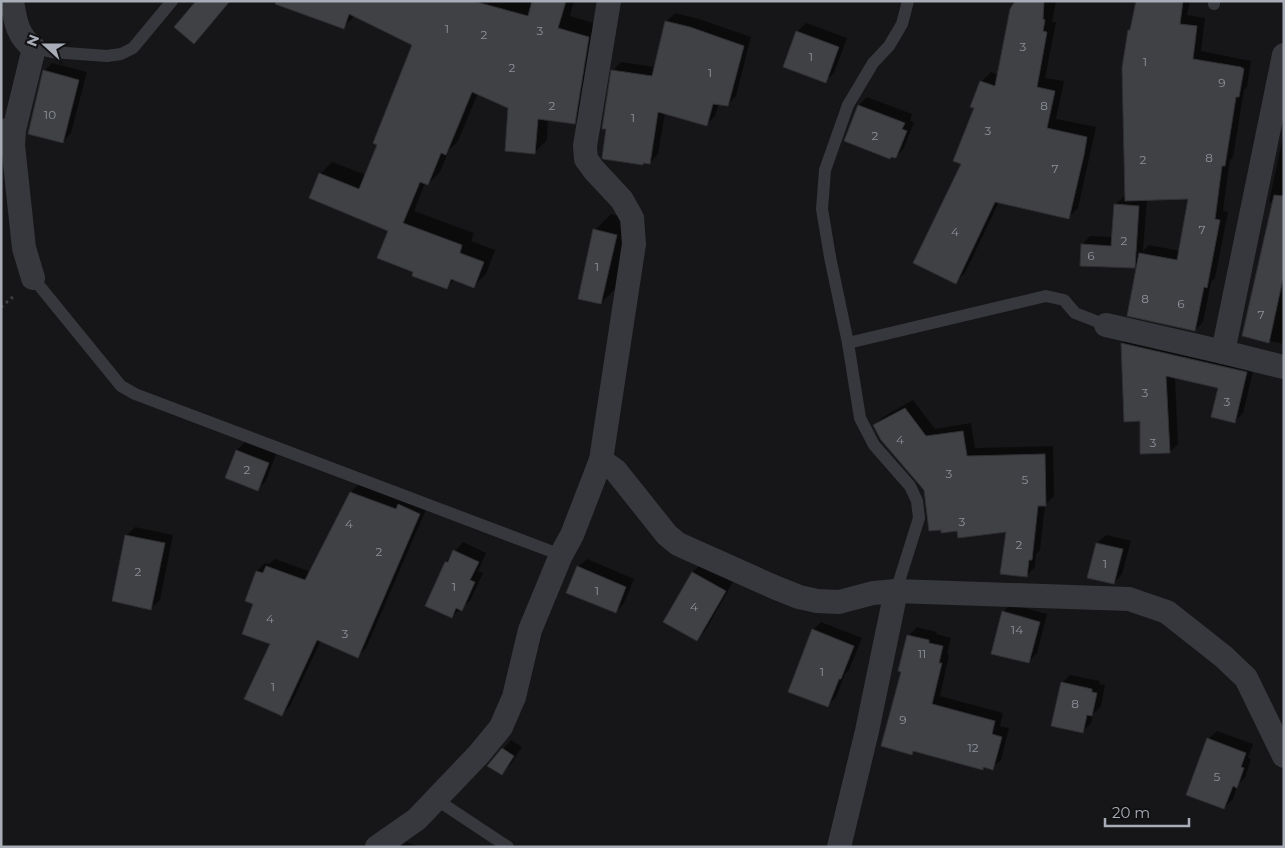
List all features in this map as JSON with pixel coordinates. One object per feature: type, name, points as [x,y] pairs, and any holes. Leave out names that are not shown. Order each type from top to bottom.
[{"type":"street","points":[[12,1],[16,24],[22,37],[34,48],[8,131],[14,145],[24,248],[33,278]]},
{"type":"street","points":[[377,847],[417,819],[437,800],[479,754],[500,727],[514,697],[530,630],[561,555],[572,535],[601,460],[634,244],[632,218],[622,200],[586,159],[585,152],[609,1]]},
{"type":"street","points":[[1223,352],[1284,55]]},
{"type":"street","points":[[1106,325],[1284,367]]},
{"type":"street","points":[[601,460],[616,471],[667,536],[678,544],[774,587],[817,601],[839,602],[873,593],[896,591],[1129,599],[1167,612],[1224,657],[1246,678],[1284,756]]},
{"type":"street","points":[[839,847],[867,732],[896,591]]},
{"type":"lane","points":[[34,48],[61,53],[107,56],[121,54],[133,48],[172,1]]},
{"type":"lane","points":[[896,591],[919,518],[917,501],[910,486],[874,445],[860,418],[848,343],[822,209],[825,170],[848,105],[873,63],[889,46],[902,24],[908,1]]},
{"type":"lane","points":[[33,278],[120,386],[135,394],[561,555]]},
{"type":"lane","points":[[848,343],[1046,296],[1064,300],[1075,313],[1106,325]]},
{"type":"lane","points":[[437,800],[508,847]]},
{"type":"building","points":[[196,1],[230,1],[194,44],[174,27]]},
{"type":"building","points":[[276,1],[473,1],[528,16],[532,1],[566,1],[558,28],[589,37],[575,124],[538,119],[535,154],[505,151],[508,108],[472,92],[446,155],[441,153],[428,185],[420,182],[403,223],[462,245],[460,253],[484,262],[474,288],[451,279],[447,289],[412,276],[413,272],[377,258],[388,231],[309,198],[319,173],[359,189],[377,145],[373,143],[412,45],[349,14],[344,29],[275,4]]},
{"type":"building","points":[[1015,1],[1044,1],[1043,19],[1045,20],[1043,31],[1047,32],[1037,87],[1055,91],[1047,128],[1087,137],[1084,155],[1069,219],[995,202],[956,284],[913,263],[961,164],[953,161],[974,108],[970,107],[980,81],[995,86],[1010,9]]},
{"type":"building","points":[[1136,1],[1183,1],[1180,24],[1197,26],[1193,59],[1244,69],[1239,97],[1236,97],[1225,166],[1222,166],[1215,219],[1220,220],[1207,288],[1204,287],[1195,331],[1127,316],[1139,253],[1177,260],[1188,199],[1125,201],[1122,68],[1128,30],[1130,30]]},
{"type":"building","points":[[665,21],[690,27],[744,46],[728,106],[713,104],[707,126],[658,112],[650,164],[643,163],[643,165],[603,159],[606,129],[602,129],[611,70],[652,76]]},
{"type":"building","points":[[796,31],[839,47],[826,83],[783,67]]},
{"type":"building","points":[[43,70],[79,80],[63,143],[28,134]]},
{"type":"building","points":[[858,105],[905,123],[902,129],[907,131],[896,158],[891,157],[890,159],[844,141]]},
{"type":"building","points":[[1274,195],[1284,196],[1284,274],[1269,343],[1242,336]]},
{"type":"building","points":[[1114,204],[1139,206],[1135,268],[1080,266],[1081,244],[1111,246]]},
{"type":"building","points":[[593,229],[617,235],[601,304],[578,299]]},
{"type":"building","points":[[1121,343],[1247,372],[1235,423],[1211,417],[1218,388],[1166,376],[1170,453],[1140,454],[1140,421],[1124,422]]},
{"type":"building","points":[[905,408],[926,436],[963,431],[967,456],[1045,454],[1046,506],[1038,506],[1032,560],[1029,560],[1027,577],[1000,574],[1006,532],[958,538],[957,531],[941,533],[941,530],[929,531],[924,490],[881,440],[873,425]]},
{"type":"building","points":[[236,450],[269,463],[258,491],[225,478]]},
{"type":"building","points":[[350,492],[396,509],[398,504],[420,514],[358,658],[317,640],[282,716],[244,699],[270,644],[242,634],[253,604],[245,601],[256,571],[263,573],[266,566],[305,580]]},
{"type":"building","points":[[125,535],[165,543],[151,610],[112,601]]},
{"type":"building","points":[[1096,543],[1123,549],[1114,584],[1087,578]]},
{"type":"building","points":[[453,550],[479,562],[470,580],[475,582],[462,611],[456,608],[452,618],[425,606],[445,562],[448,562]]},
{"type":"building","points":[[577,566],[626,587],[616,613],[566,593]]},
{"type":"building","points":[[692,572],[726,591],[697,641],[663,622]]},
{"type":"building","points":[[1002,611],[1040,622],[1029,663],[991,654]]},
{"type":"building","points":[[812,629],[854,646],[828,707],[788,692]]},
{"type":"building","points":[[907,635],[929,640],[929,643],[943,646],[939,663],[942,663],[932,704],[995,721],[992,734],[1002,737],[993,770],[983,767],[983,770],[913,751],[912,755],[881,746],[901,672],[898,671]]},
{"type":"building","points":[[1061,682],[1092,689],[1092,692],[1097,693],[1092,716],[1087,715],[1083,733],[1051,726]]},
{"type":"building","points":[[1207,738],[1246,753],[1241,767],[1244,768],[1237,788],[1233,786],[1224,809],[1186,795]]},
{"type":"building","points":[[502,748],[514,756],[502,775],[487,766]]}]
